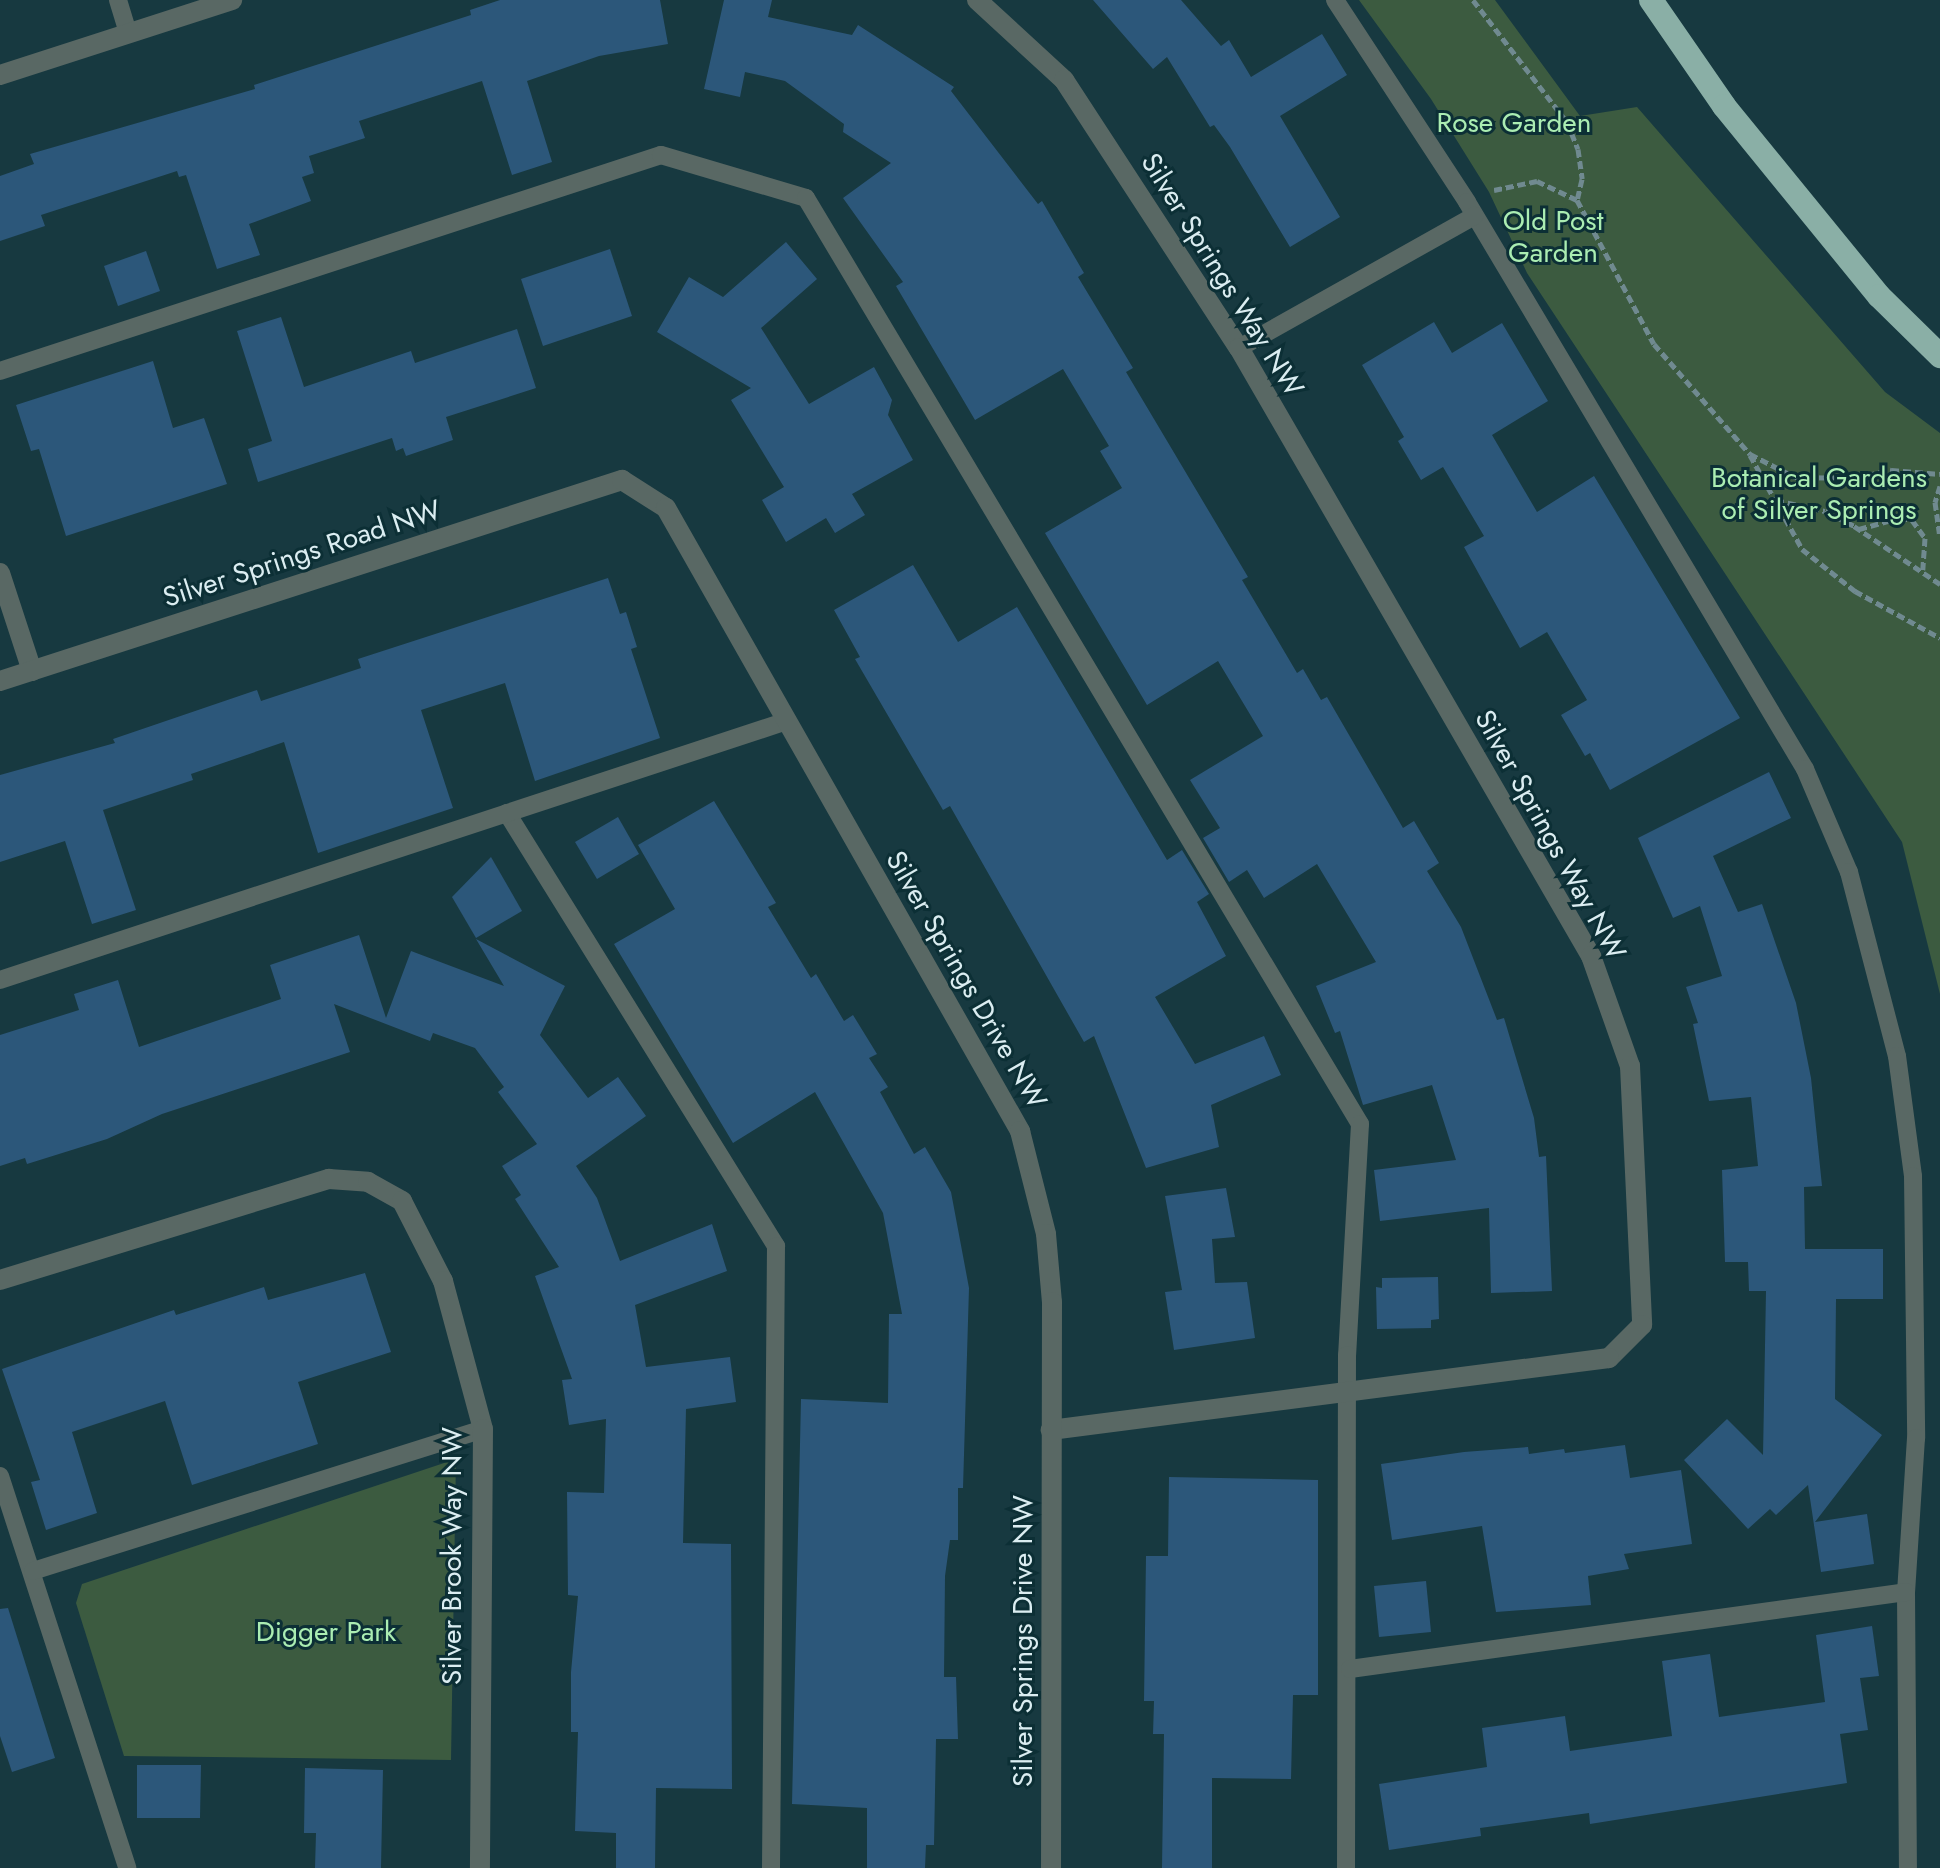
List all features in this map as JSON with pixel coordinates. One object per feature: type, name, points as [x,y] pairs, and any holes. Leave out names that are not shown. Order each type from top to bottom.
[{"type":"highway","points":[[1651,0],[1724,106],[1879,296],[1939,354]]},
{"type":"street","points":[[0,75],[232,0]]},
{"type":"street","name":"Silver Springs Way NW","points":[[977,0],[1064,80],[1239,348],[1591,956],[1630,1066],[1642,1325],[1609,1358],[1348,1388],[1051,1430]]},
{"type":"street","name":"Silver Springs Road NW","points":[[0,681],[622,480]]},
{"type":"street","name":"Silver Springs Drive NW","points":[[622,480],[666,508],[1020,1131],[1046,1234],[1052,1302],[1051,1868]]},
{"type":"street","points":[[0,573],[32,671]]},
{"type":"street","name":"Silver Brook Way NW","points":[[0,1280],[329,1179],[368,1182],[402,1201],[425,1240],[463,1341],[483,1429],[480,1868]]},
{"type":"lane","points":[[118,0],[128,33]]},
{"type":"lane","points":[[1335,0],[1470,209],[1805,769],[1849,872],[1897,1056],[1913,1176],[1916,1438],[1906,1592],[1908,1868]]},
{"type":"lane","points":[[0,371],[661,155],[806,198],[1360,1124],[1348,1388],[1350,1669],[1346,1868]]},
{"type":"lane","points":[[1239,348],[1470,209]]},
{"type":"lane","points":[[0,980],[787,721]]},
{"type":"lane","points":[[507,813],[776,1246],[771,1868]]},
{"type":"lane","points":[[33,1571],[483,1429]]},
{"type":"lane","points":[[0,1476],[127,1868]]},
{"type":"lane","points":[[1350,1669],[1906,1592]]},
{"type":"path","points":[[1473,0],[1567,122],[1580,164],[1577,200],[1654,344],[1750,454],[1802,549],[1855,591],[1940,638]]},
{"type":"path","points":[[1470,209],[1512,184],[1537,181],[1577,200]]},
{"type":"path","points":[[1750,454],[1795,477],[1855,478],[1891,470],[1940,474]]},
{"type":"path","points":[[1940,486],[1935,502],[1940,536]]},
{"type":"path","points":[[1775,500],[1825,511],[1859,529],[1940,584]]},
{"type":"path","points":[[1859,529],[1899,518],[1912,520],[1925,538],[1923,570]]},
{"type":"green space","name":"Botanical Gardens of Silver Springs","points":[[1359,0],[1495,0],[1580,116],[1637,107],[1885,392],[1940,433],[1940,994],[1902,842],[1527,273],[1489,192],[1431,99]]},
{"type":"green space","name":"Digger Park","points":[[456,1459],[451,1760],[124,1756],[76,1603],[82,1584]]},
{"type":"building","points":[[500,0],[660,0],[668,44],[599,56],[527,81],[552,162],[512,175],[482,81],[359,121],[365,138],[309,156],[314,173],[302,177],[311,201],[249,224],[260,255],[217,269],[186,175],[179,177],[177,171],[41,215],[45,226],[0,241],[0,176],[34,164],[30,154],[255,89],[254,85],[471,15],[470,10]]},
{"type":"building","points":[[724,0],[772,0],[768,17],[852,35],[858,25],[954,87],[951,91],[1038,204],[1042,201],[1084,273],[1078,277],[1133,368],[1126,372],[1248,577],[1242,580],[1297,673],[1303,669],[1321,700],[1327,697],[1403,828],[1414,821],[1439,863],[1427,871],[1461,927],[1497,1020],[1504,1018],[1534,1118],[1539,1157],[1546,1156],[1552,1291],[1491,1293],[1489,1208],[1380,1221],[1374,1170],[1456,1160],[1432,1085],[1363,1105],[1340,1031],[1335,1033],[1316,986],[1376,962],[1317,864],[1264,898],[1247,870],[1229,882],[1203,838],[1220,828],[1190,780],[1263,736],[1218,661],[1147,705],[1045,533],[1122,488],[1100,451],[1109,446],[1063,369],[975,420],[896,286],[903,282],[843,198],[891,163],[843,132],[844,124],[785,81],[745,72],[740,97],[704,89]]},
{"type":"building","points":[[1093,0],[1181,0],[1221,46],[1229,40],[1251,77],[1322,34],[1347,75],[1280,116],[1340,217],[1290,247],[1230,147],[1214,125],[1210,127],[1167,57],[1153,69]]},
{"type":"building","points":[[786,242],[817,279],[761,328],[809,404],[874,367],[892,400],[888,415],[913,460],[852,494],[865,515],[835,533],[826,518],[786,542],[762,500],[784,487],[731,400],[751,388],[657,332],[689,277],[723,297]]},
{"type":"building","points":[[610,249],[632,316],[543,346],[521,279]]},
{"type":"building","points":[[146,251],[160,291],[118,306],[104,266]]},
{"type":"building","points":[[281,317],[304,387],[411,351],[415,363],[517,329],[536,388],[446,417],[453,440],[406,456],[403,448],[396,451],[392,438],[258,482],[248,449],[272,441],[237,331]]},
{"type":"building","points":[[1434,322],[1452,353],[1502,323],[1548,401],[1492,435],[1537,512],[1594,476],[1740,718],[1610,790],[1590,753],[1585,756],[1561,715],[1587,700],[1547,632],[1520,648],[1464,547],[1484,536],[1443,467],[1421,480],[1398,441],[1404,437],[1362,365]]},
{"type":"building","points":[[153,361],[173,428],[204,418],[227,484],[66,536],[39,449],[31,451],[16,405]]},
{"type":"building","points":[[913,565],[958,642],[1017,607],[1167,860],[1182,850],[1209,894],[1197,902],[1226,956],[1155,997],[1195,1064],[1264,1036],[1281,1075],[1211,1105],[1219,1147],[1146,1168],[1094,1036],[1084,1042],[950,806],[943,810],[855,659],[860,657],[834,610]]},
{"type":"building","points":[[608,578],[620,614],[626,612],[637,647],[631,649],[660,738],[535,781],[505,683],[421,710],[453,808],[318,853],[284,742],[191,774],[193,780],[103,810],[136,910],[92,924],[65,841],[0,862],[0,775],[115,743],[113,739],[257,690],[261,701],[361,668],[358,659]]},
{"type":"building","points":[[1769,772],[1791,818],[1713,856],[1738,912],[1762,904],[1796,1003],[1811,1078],[1822,1186],[1804,1187],[1805,1249],[1883,1249],[1883,1299],[1836,1299],[1835,1399],[1882,1435],[1815,1522],[1867,1514],[1874,1564],[1821,1572],[1808,1485],[1776,1515],[1770,1509],[1748,1529],[1684,1460],[1727,1419],[1763,1455],[1766,1291],[1749,1291],[1748,1262],[1725,1262],[1722,1170],[1758,1166],[1751,1097],[1709,1101],[1693,1024],[1698,1023],[1686,987],[1722,976],[1700,906],[1673,918],[1638,838]]},
{"type":"building","points":[[714,801],[776,903],[768,907],[811,978],[816,974],[844,1021],[853,1015],[877,1054],[869,1058],[888,1087],[880,1092],[914,1154],[925,1147],[951,1192],[969,1288],[963,1488],[958,1488],[958,1540],[950,1540],[945,1576],[944,1677],[956,1677],[958,1739],[936,1739],[934,1845],[926,1845],[925,1868],[867,1868],[867,1808],[792,1804],[801,1399],[888,1403],[889,1314],[902,1314],[883,1213],[815,1092],[733,1143],[614,944],[675,909],[638,845]]},
{"type":"building","points":[[618,817],[639,854],[597,879],[575,842]]},
{"type":"building","points":[[491,857],[522,911],[476,938],[452,897]]},
{"type":"building","points":[[359,935],[386,1018],[411,951],[504,986],[476,939],[565,986],[540,1035],[588,1098],[618,1077],[646,1116],[576,1166],[597,1198],[620,1261],[712,1224],[727,1271],[635,1305],[646,1367],[730,1357],[736,1402],[686,1409],[683,1543],[731,1544],[732,1789],[656,1788],[655,1868],[616,1868],[616,1833],[575,1831],[578,1732],[571,1732],[571,1672],[578,1596],[568,1595],[567,1492],[604,1493],[606,1419],[569,1425],[562,1380],[572,1379],[535,1276],[559,1267],[515,1199],[521,1195],[502,1166],[537,1144],[498,1092],[504,1087],[475,1048],[433,1033],[430,1041],[334,1004],[350,1052],[162,1114],[107,1139],[27,1164],[25,1158],[0,1166],[0,1035],[79,1010],[74,994],[118,980],[139,1047],[281,999],[270,965]]},
{"type":"building","points":[[1226,1188],[1235,1237],[1212,1239],[1215,1283],[1247,1282],[1255,1338],[1174,1350],[1165,1292],[1182,1290],[1165,1196]]},
{"type":"building","points":[[365,1273],[391,1352],[298,1382],[318,1444],[192,1485],[165,1401],[72,1432],[97,1513],[46,1530],[31,1482],[40,1480],[2,1369],[174,1310],[176,1315],[264,1287],[268,1300]]},
{"type":"building","points":[[1438,1277],[1439,1319],[1431,1320],[1431,1328],[1377,1329],[1376,1287],[1382,1288],[1382,1278]]},
{"type":"building","points":[[1625,1445],[1630,1478],[1681,1470],[1692,1544],[1624,1554],[1629,1569],[1588,1576],[1591,1605],[1496,1612],[1482,1526],[1392,1540],[1381,1464],[1528,1447],[1529,1454]]},
{"type":"building","points":[[1169,1477],[1318,1480],[1318,1695],[1293,1695],[1291,1779],[1212,1778],[1212,1868],[1162,1868],[1164,1734],[1153,1734],[1154,1701],[1144,1701],[1146,1556],[1168,1556]]},
{"type":"building","points":[[1426,1581],[1431,1632],[1379,1637],[1374,1586]]},
{"type":"building","points":[[8,1608],[55,1758],[12,1772],[0,1736],[0,1609]]},
{"type":"building","points":[[1872,1626],[1879,1676],[1860,1678],[1868,1730],[1840,1734],[1847,1783],[1590,1824],[1589,1813],[1480,1828],[1481,1836],[1389,1850],[1379,1784],[1487,1767],[1482,1728],[1565,1716],[1570,1751],[1672,1736],[1662,1661],[1710,1654],[1719,1717],[1825,1702],[1816,1635]]},
{"type":"building","points":[[137,1765],[201,1765],[200,1818],[137,1818]]},
{"type":"building","points":[[305,1768],[383,1770],[381,1868],[315,1868],[316,1833],[304,1833]]},
{"type":"park label","name":"Rose Garden","points":[[1514,123]]},
{"type":"park label","name":"Old Post Garden","points":[[1553,237]]}]
